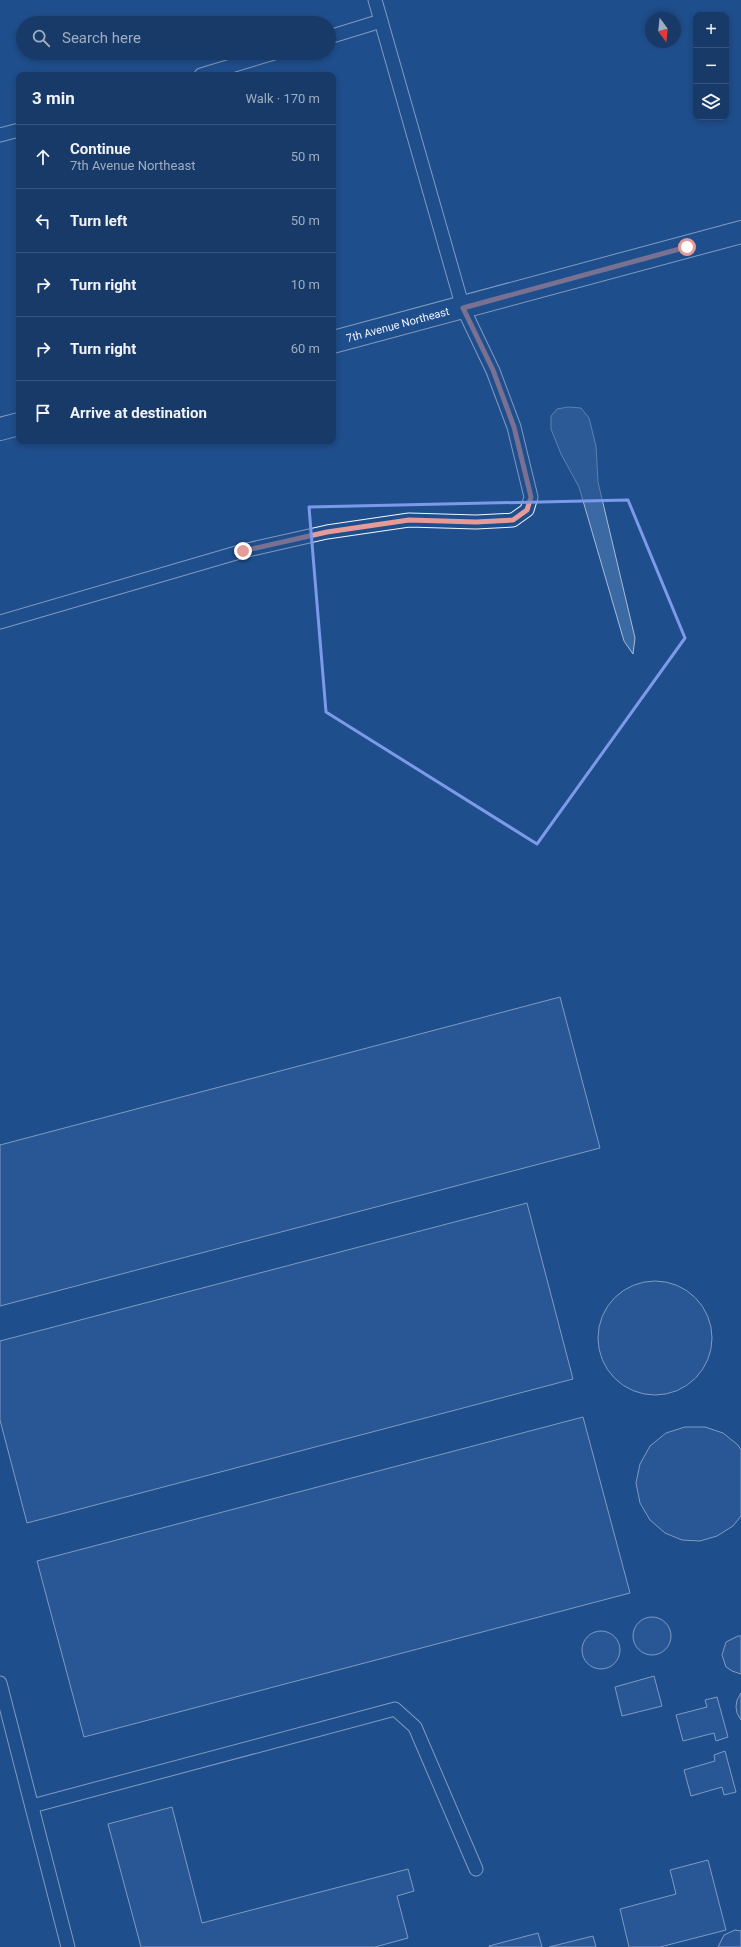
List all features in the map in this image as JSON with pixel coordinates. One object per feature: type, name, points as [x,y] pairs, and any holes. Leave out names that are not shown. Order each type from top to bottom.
[{"type":"street","name":"7th Avenue Northeast","points":[[336,341],[741,232]]},
{"type":"street","points":[[0,429],[16,425]]},
{"type":"lane","points":[[0,622],[243,551],[327,532],[409,520],[476,522],[513,520],[527,510],[531,497],[514,427],[493,370],[463,308],[375,0]]},
{"type":"lane","points":[[336,35],[381,21]]},
{"type":"lane","points":[[211,72],[251,60]]},
{"type":"lane","points":[[0,135],[16,131]]},
{"type":"lane","points":[[0,1683],[68,1947]]},
{"type":"lane","points":[[32,1806],[395,1709],[415,1727],[476,1869]]},
{"type":"highlighted area","points":[[628,500],[685,638],[537,844],[326,712],[309,507]]},
{"type":"water","points":[[568,407],[581,408],[589,418],[596,446],[598,482],[635,638],[633,654],[624,641],[579,487],[561,454],[551,429],[551,416],[557,409]]},
{"type":"building","points":[[560,997],[600,1148],[0,1306],[0,1145]]},
{"type":"building","points":[[527,1203],[573,1379],[27,1523],[0,1420],[0,1341]]},
{"type":"building","points":[[655,1281],[677,1285],[687,1290],[703,1306],[708,1316],[712,1338],[708,1360],[703,1370],[687,1386],[677,1391],[655,1395],[633,1391],[623,1386],[607,1370],[602,1360],[598,1338],[602,1316],[607,1306],[623,1290],[633,1285]]},
{"type":"building","points":[[583,1417],[630,1593],[84,1737],[37,1561]]},
{"type":"building","points":[[685,1427],[705,1427],[723,1433],[738,1445],[741,1450],[741,1516],[733,1526],[717,1536],[700,1541],[682,1540],[665,1533],[650,1520],[640,1503],[636,1483],[640,1464],[650,1446],[666,1433]]},
{"type":"building","points":[[648,1617],[656,1617],[663,1620],[668,1625],[671,1636],[668,1647],[663,1652],[656,1655],[648,1655],[641,1652],[636,1647],[633,1640],[633,1632],[636,1625],[641,1620]]},
{"type":"building","points":[[597,1631],[605,1631],[612,1634],[617,1639],[620,1650],[617,1661],[612,1666],[605,1669],[597,1669],[590,1666],[585,1661],[582,1654],[582,1646],[585,1639],[590,1634]]},
{"type":"building","points":[[741,1636],[741,1674],[726,1667],[722,1655],[726,1642]]},
{"type":"building","points":[[654,1676],[662,1706],[622,1716],[615,1687]]},
{"type":"building","points":[[741,1693],[741,1720],[737,1713],[736,1707],[737,1700]]},
{"type":"building","points":[[717,1697],[728,1737],[716,1741],[714,1733],[683,1741],[676,1715],[707,1707],[705,1700]]},
{"type":"building","points":[[725,1751],[736,1792],[724,1795],[722,1787],[691,1796],[684,1770],[715,1761],[714,1755]]},
{"type":"building","points":[[172,1807],[202,1923],[408,1869],[414,1891],[397,1896],[408,1938],[375,1947],[141,1947],[108,1824]]},
{"type":"building","points":[[708,1860],[726,1930],[660,1947],[629,1947],[620,1909],[676,1894],[670,1870]]},
{"type":"building","points":[[735,1930],[741,1931],[741,1947],[718,1947],[724,1935]]},
{"type":"building","points":[[538,1933],[542,1947],[489,1947],[489,1946]]},
{"type":"building","points":[[593,1936],[596,1947],[549,1947]]},
{"type":"route","points":[[243,551],[327,532],[409,520],[476,522],[513,520],[527,510],[531,497],[523,463],[514,427],[493,370],[463,308],[687,247]]}]
